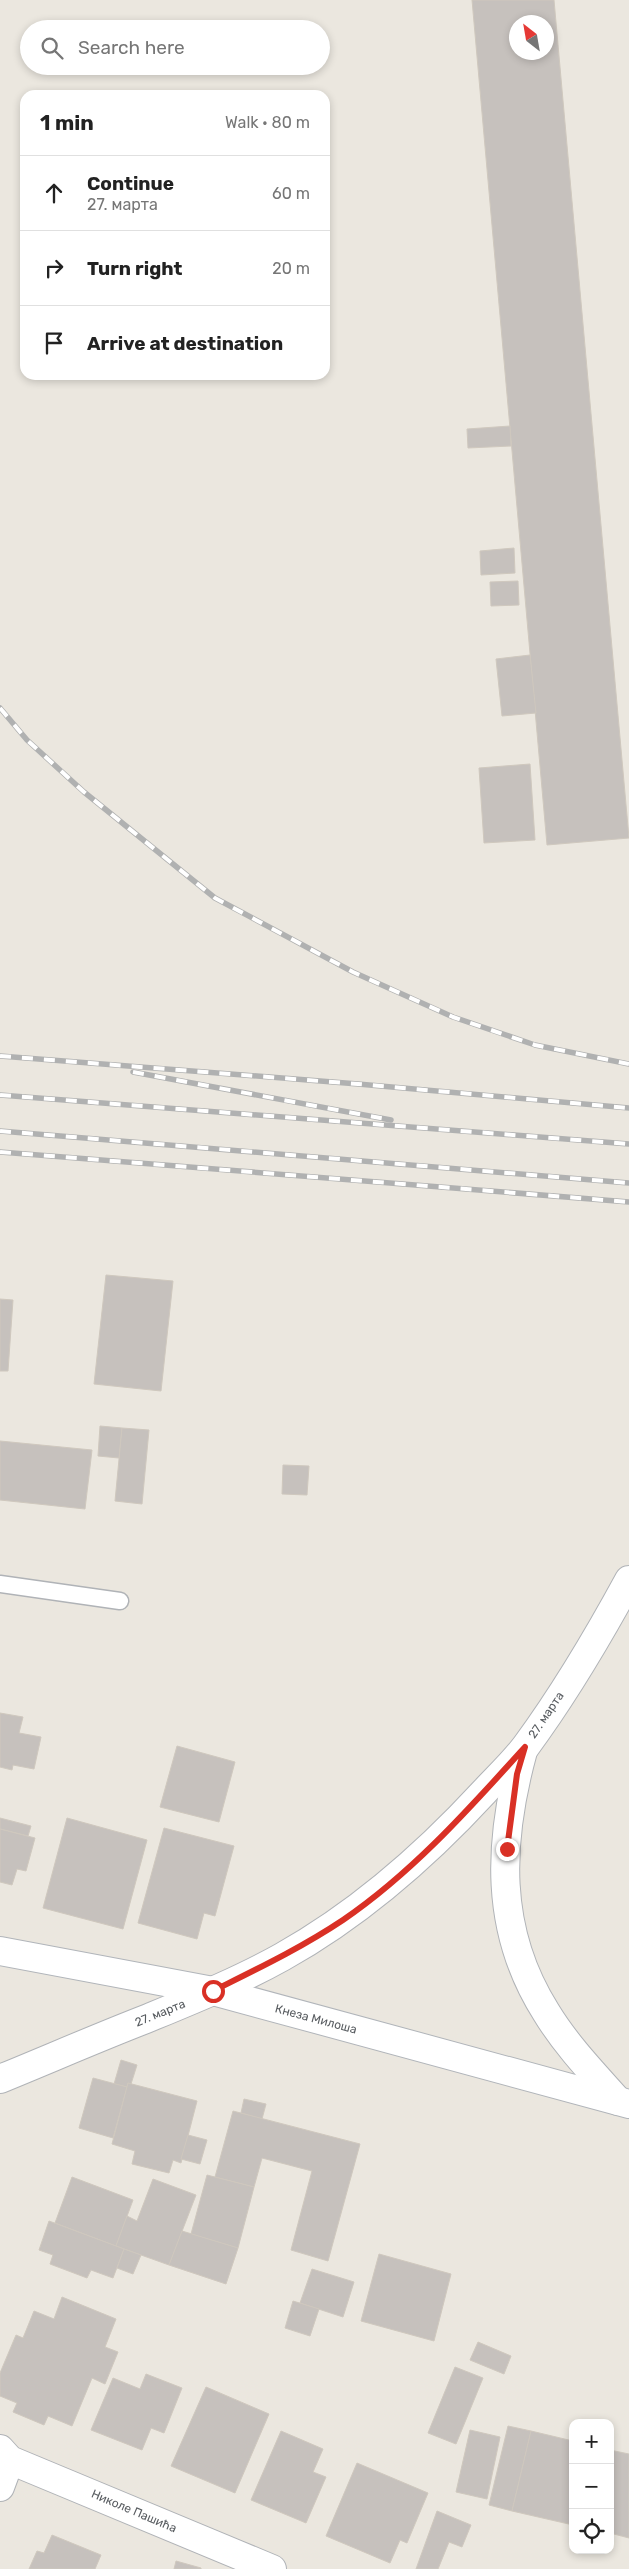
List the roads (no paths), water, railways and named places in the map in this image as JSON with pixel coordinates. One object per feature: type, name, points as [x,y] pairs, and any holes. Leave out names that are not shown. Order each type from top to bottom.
[{"type":"street","name":"27. марта","points":[[0,2079],[213,1991],[297,1948],[344,1919],[380,1891],[417,1860],[525,1747],[589,1652],[629,1580]]},
{"type":"street","points":[[525,1747],[517,1774],[507,1849],[505,1884],[512,1937],[521,1965],[546,2012],[569,2045],[623,2103]]},
{"type":"street","name":"Кнеза Милоша","points":[[0,1951],[213,1991],[623,2103]]},
{"type":"street","points":[[0,2487],[5,2454]]},
{"type":"street","name":"Николе Пашића","points":[[5,2454],[272,2569]]},
{"type":"lane","points":[[0,1584],[120,1601]]},
{"type":"railway","points":[[0,708],[27,740],[84,792],[215,898],[353,972],[453,1017],[535,1045],[629,1064]]},
{"type":"railway","points":[[0,1056],[358,1084],[629,1108]]},
{"type":"railway","points":[[133,1072],[391,1120]]},
{"type":"railway","points":[[0,1095],[629,1144]]},
{"type":"railway","points":[[0,1131],[629,1183]]},
{"type":"railway","points":[[0,1152],[629,1202]]}]
